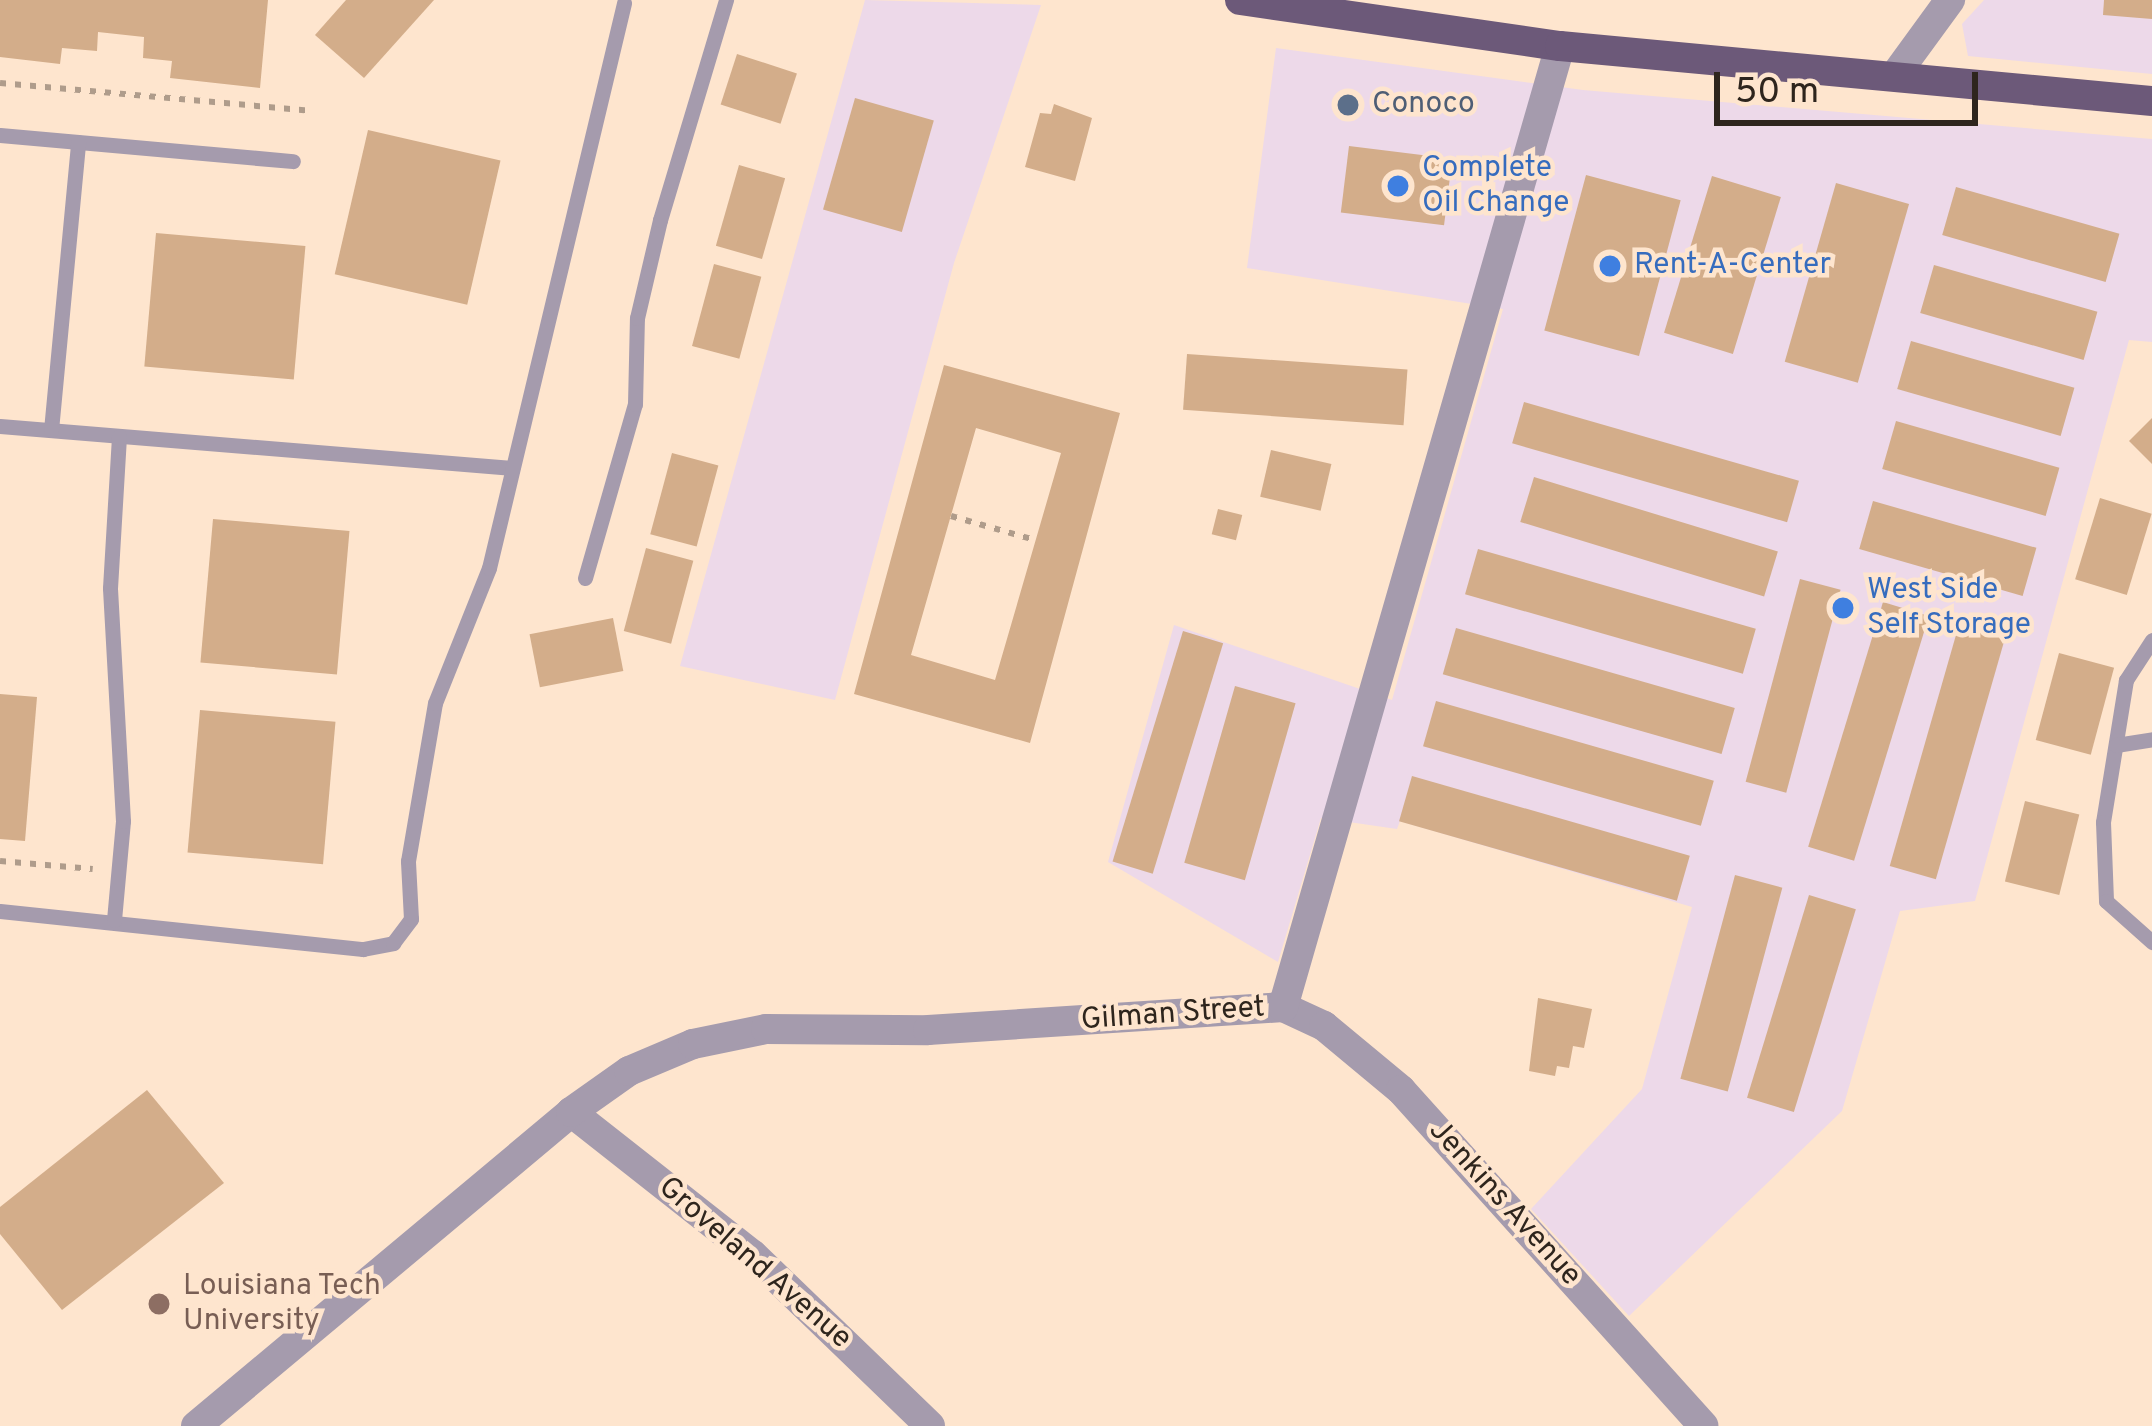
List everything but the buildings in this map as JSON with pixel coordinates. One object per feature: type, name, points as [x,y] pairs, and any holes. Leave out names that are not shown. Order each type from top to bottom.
[{"type":"main road","points":[[1240,0],[1560,46],[2152,101]]},
{"type":"street","points":[[1896,74],[1950,0]]},
{"type":"street","name":"Gilman Street","points":[[196,1426],[571,1112],[628,1071],[693,1044],[766,1029],[951,1029],[1282,1007],[1560,46]]},
{"type":"street","name":"Jenkins Avenue","points":[[1282,1007],[1324,1026],[1400,1090],[1704,1426]]},
{"type":"street","name":"Groveland Avenue","points":[[571,1112],[753,1255],[930,1426]]},
{"type":"lane","points":[[585,578],[635,404],[637,318],[660,220],[726,0]]},
{"type":"lane","points":[[0,911],[363,949],[393,943],[411,919],[408,861],[435,703],[489,568],[624,3]]},
{"type":"lane","points":[[0,135],[293,161]]},
{"type":"lane","points":[[51,430],[79,142]]},
{"type":"lane","points":[[0,426],[512,468]]},
{"type":"lane","points":[[114,920],[123,821],[110,588],[118,436]]},
{"type":"lane","points":[[2152,640],[2126,680],[2103,822],[2105,901],[2152,942]]},
{"type":"lane","points":[[2116,745],[2152,739]]},
{"type":"path","points":[[0,83],[313,111]]},
{"type":"path","points":[[951,517],[1035,540]]},
{"type":"path","points":[[0,861],[97,869]]},
{"type":"shaded area","points":[[865,0],[1041,5],[954,263],[835,700],[680,666]]},
{"type":"shaded area","points":[[1984,0],[2152,0],[2152,74],[1968,56],[1962,24]]},
{"type":"shaded area","points":[[1276,48],[1583,90],[2152,139],[2152,342],[2129,340],[1975,901],[1900,911],[1842,1111],[1629,1316],[1531,1209],[1642,1089],[1692,907],[1400,821],[1397,829],[1321,818],[1278,962],[1108,862],[1174,625],[1392,700],[1503,309],[1247,268]]},
{"type":"place","name":"Conoco","points":[[1348,105]]},
{"type":"place","name":"Complete Oil Change","points":[[1398,186]]},
{"type":"place","name":"Rent-A-Center","points":[[1610,266]]},
{"type":"place","name":"West Side Self Storage","points":[[1843,608]]},
{"type":"place","name":"Louisiana Tech University","points":[[159,1304]]}]
